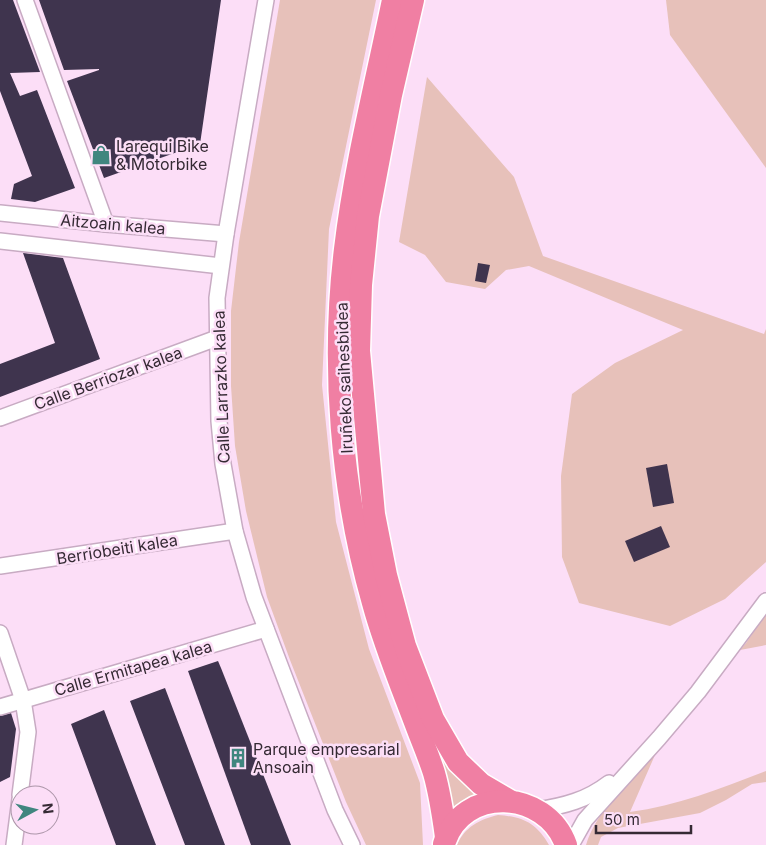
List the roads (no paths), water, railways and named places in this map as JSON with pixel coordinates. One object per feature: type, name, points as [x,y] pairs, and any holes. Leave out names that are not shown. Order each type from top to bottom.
[{"type":"highway","name":"Iruñeko saihesbidea","points":[[393,0],[353,191],[345,250],[339,316],[342,423],[353,517],[373,604],[433,771],[441,804],[445,841]]},
{"type":"highway","name":"Iruñeko saihesbidea","points":[[413,0],[391,94],[368,216],[361,285],[359,351],[374,514],[386,575],[405,646],[433,719],[458,762],[481,784],[510,801]]},
{"type":"highway","points":[[445,841],[458,821],[473,809],[491,802],[510,801],[524,804],[548,818],[557,827],[566,845]]},
{"type":"street","points":[[25,0],[106,224]]},
{"type":"street","name":"Calle Larrazko kalea","points":[[266,0],[226,234],[217,298],[220,429],[223,464],[235,531],[254,597],[335,810],[352,845]]},
{"type":"street","name":"Aitzoain kalea","points":[[0,213],[226,234]]},
{"type":"street","name":"Aitzoain kalea","points":[[0,241],[221,266]]},
{"type":"street","name":"Calle Berriozar kalea","points":[[0,418],[217,338]]},
{"type":"street","name":"Berriobeiti kalea","points":[[0,566],[235,531]]},
{"type":"street","points":[[571,845],[586,820],[698,692],[766,600]]},
{"type":"street","name":"Calle Ermitapea kalea","points":[[0,707],[266,629]]},
{"type":"street","points":[[0,633],[23,700],[28,732],[21,785]]},
{"type":"street","points":[[537,810],[577,802],[598,792],[640,759]]},
{"type":"place","name":"Larequi Bike & Motorbike","points":[[101,155]]},
{"type":"place","name":"Parque empresarial Ansoain","points":[[238,758]]}]
